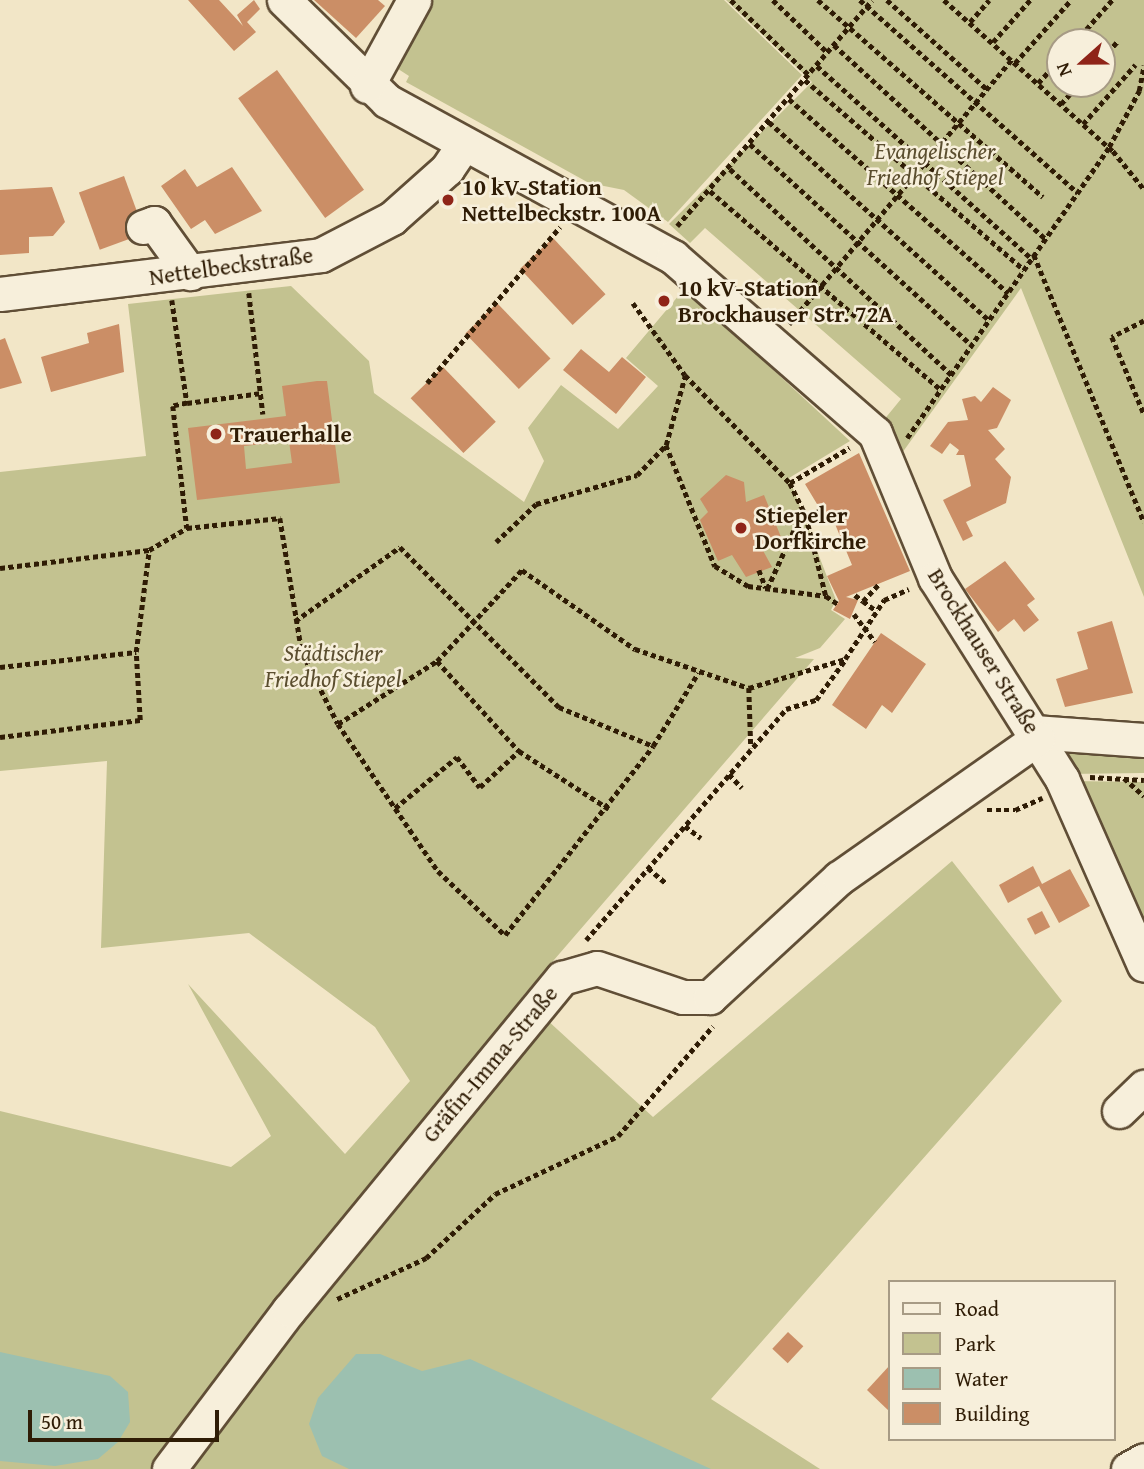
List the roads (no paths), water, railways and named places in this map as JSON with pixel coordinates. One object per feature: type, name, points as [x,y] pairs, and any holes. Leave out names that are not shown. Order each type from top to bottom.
[{"type":"street","name":"Brockhauser Straße","points":[[284,0],[367,86],[463,145],[657,247],[726,300],[875,433],[891,459],[935,578],[1067,788],[1144,965]]},
{"type":"street","points":[[367,86],[414,0]]},
{"type":"street","name":"Nettelbeckstraße","points":[[0,294],[300,260],[361,239],[423,194],[463,145]]},
{"type":"street","points":[[143,227],[154,223],[179,274]]},
{"type":"street","points":[[1036,735],[1144,740]]},
{"type":"street","name":"Gräfin-Imma-Straße","points":[[169,1469],[289,1310],[562,978],[597,968],[683,997],[710,997],[839,878],[1036,735]]},
{"type":"street","points":[[1119,1111],[1144,1087]]},
{"type":"street","points":[[1128,1469],[1144,1460]]},
{"type":"water","points":[[0,1352],[110,1376],[128,1392],[130,1422],[118,1442],[98,1459],[55,1466],[0,1461]]},
{"type":"water","points":[[356,1354],[380,1354],[422,1371],[470,1359],[711,1469],[349,1469],[322,1456],[309,1424],[318,1398]]},
{"type":"place","name":"10 kV-Station Nettelbeckstr. 100A","points":[[448,200]]},
{"type":"place","name":"10 kV-Station Brockhauser Str. 72A","points":[[664,301]]},
{"type":"place","name":"Trauerhalle","points":[[216,434]]},
{"type":"place","name":"Stiepeler Dorfkirche","points":[[741,528]]},
{"type":"park label","name":"Evangelischer Friedhof Stiepel","points":[[935,164]]},
{"type":"park label","name":"Städtischer Friedhof Stiepel","points":[[333,666]]}]
